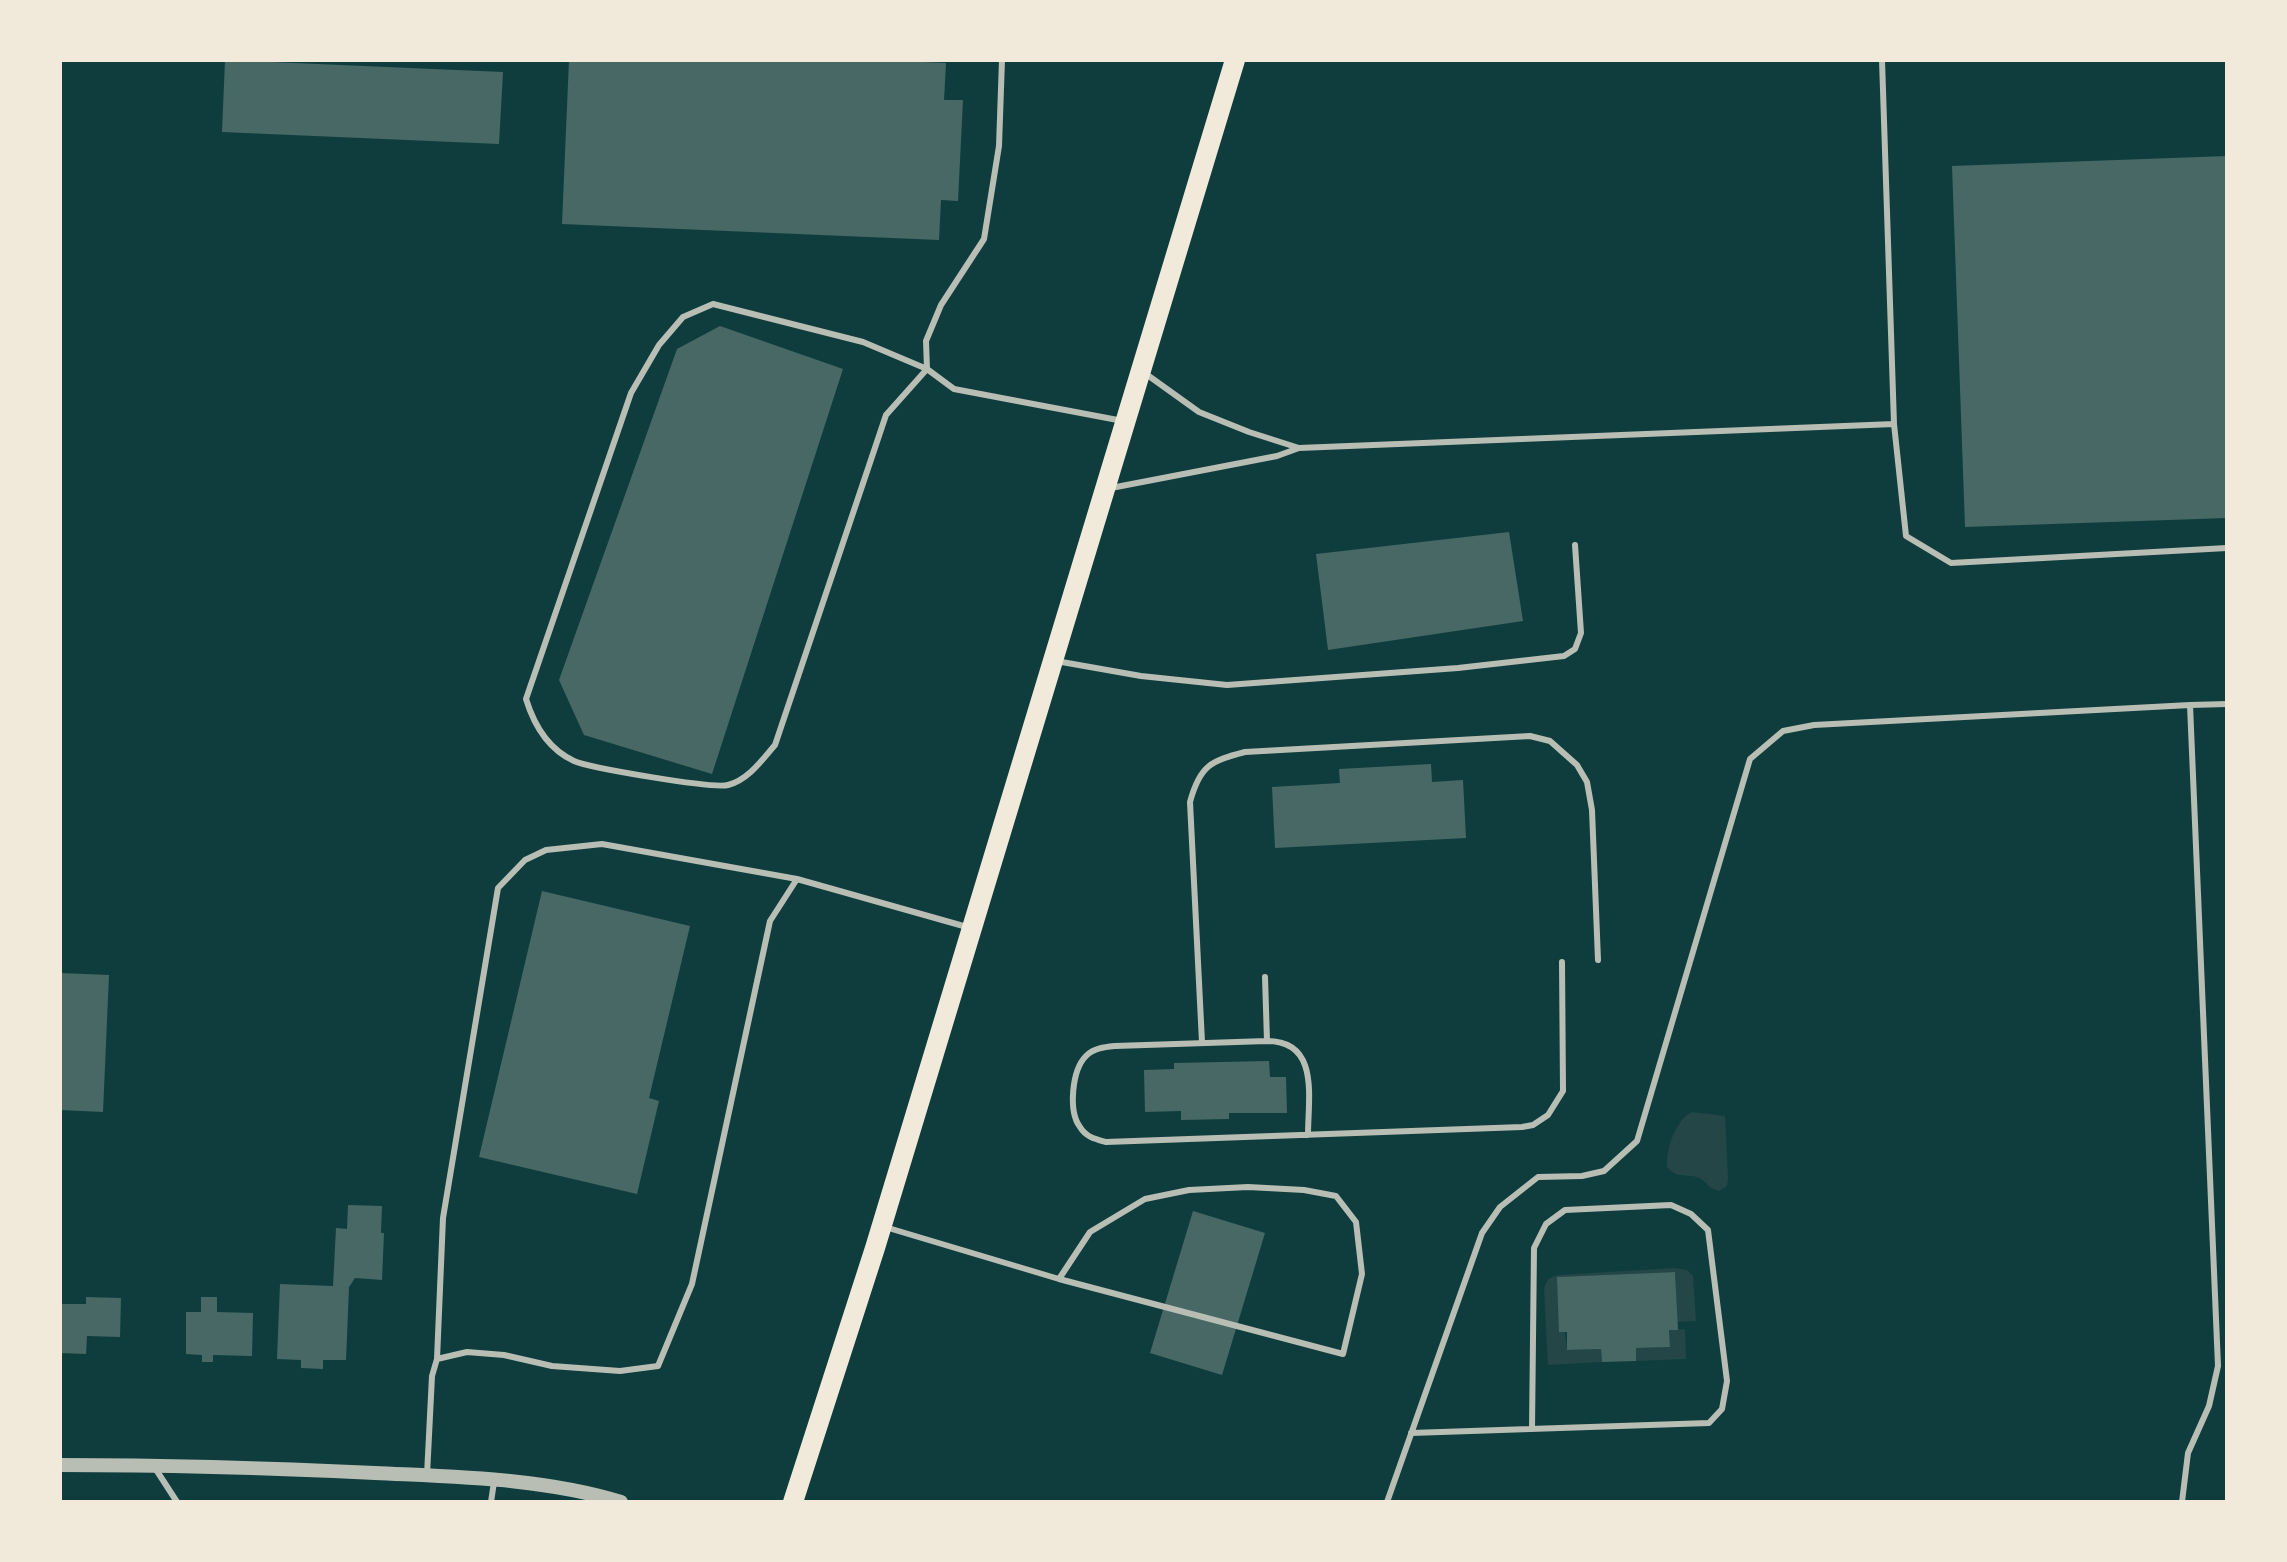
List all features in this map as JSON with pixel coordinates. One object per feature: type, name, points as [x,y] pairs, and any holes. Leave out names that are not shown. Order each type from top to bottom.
[{"type":"main road","points":[[793,1502],[881,1226],[1235,60]]},
{"type":"street","points":[[60,1465],[153,1465],[495,1479],[600,1495],[621,1502]]},
{"type":"lane","points":[[1002,60],[999,146],[984,239],[941,305],[926,341],[927,369],[886,415],[775,745],[752,772],[728,785],[701,786],[575,761],[547,741],[533,721],[526,699],[631,393],[659,345],[683,317],[713,304],[863,342],[927,369],[954,389],[1124,422]]},
{"type":"lane","points":[[1882,60],[1894,351],[1894,424],[1906,536],[1951,563],[2227,548]]},
{"type":"lane","points":[[1140,369],[1199,412],[1299,448]]},
{"type":"lane","points":[[1104,490],[1277,456],[1299,448],[1894,424]]},
{"type":"lane","points":[[1052,660],[1141,676],[1227,685],[1428,671],[1564,656],[1575,649],[1581,633],[1575,545]]},
{"type":"lane","points":[[1387,1502],[1482,1233],[1500,1207],[1538,1177],[1582,1176],[1604,1171],[1637,1141],[1750,759],[1783,731],[1814,725],[2227,704]]},
{"type":"lane","points":[[2182,1502],[2188,1453],[2209,1406],[2218,1366],[2190,705]]},
{"type":"lane","points":[[1202,1042],[1190,802],[1203,769],[1218,759],[1245,752],[1530,736],[1550,741],[1577,765],[1587,782],[1592,810],[1598,960]]},
{"type":"lane","points":[[427,1475],[432,1376],[437,1359],[443,1230],[498,888],[525,860],[546,850],[602,844],[797,879],[971,928]]},
{"type":"lane","points":[[437,1359],[467,1352],[504,1355],[552,1366],[620,1371],[658,1366],[692,1284],[770,921],[797,879]]},
{"type":"lane","points":[[1308,1135],[1306,1063],[1296,1049],[1285,1043],[1202,1042],[1115,1046],[1099,1048],[1087,1055],[1079,1067],[1074,1113],[1078,1126],[1089,1137],[1106,1142],[1308,1135],[1522,1127],[1533,1125],[1548,1115],[1563,1091],[1562,962]]},
{"type":"lane","points":[[1265,977],[1267,1041]]},
{"type":"lane","points":[[881,1226],[1059,1279],[1343,1354],[1362,1274],[1356,1222],[1336,1196],[1304,1190],[1248,1187],[1189,1190],[1145,1199],[1090,1232],[1059,1279]]},
{"type":"lane","points":[[1411,1433],[1532,1429],[1709,1423],[1722,1409],[1727,1381],[1708,1230],[1691,1214],[1671,1205],[1565,1210],[1546,1224],[1534,1248],[1532,1429]]},
{"type":"lane","points":[[153,1465],[177,1502]]},
{"type":"lane","points":[[491,1502],[495,1479]]},
{"type":"shaded area","points":[[1692,1112],[1725,1116],[1728,1178],[1727,1186],[1719,1191],[1701,1179],[1676,1174],[1667,1167],[1673,1136],[1681,1122]]},
{"type":"shaded area","points":[[1675,1268],[1687,1270],[1693,1276],[1696,1321],[1677,1322],[1675,1272],[1558,1277],[1567,1350],[1601,1349],[1602,1362],[1548,1365],[1544,1288],[1548,1279],[1557,1275]]},
{"type":"shaded area","points":[[1685,1329],[1686,1359],[1636,1361],[1636,1348],[1670,1347],[1669,1330]]},
{"type":"building","points":[[225,60],[503,72],[499,144],[222,132]]},
{"type":"building","points":[[569,60],[876,60],[946,63],[944,100],[963,100],[958,201],[941,200],[939,240],[562,224]]},
{"type":"building","points":[[2227,156],[2227,518],[1965,527],[1952,166]]},
{"type":"building","points":[[720,326],[843,369],[712,774],[584,735],[559,680],[677,349]]},
{"type":"building","points":[[1509,532],[1523,621],[1328,650],[1316,554]]},
{"type":"building","points":[[1431,764],[1432,782],[1463,780],[1466,838],[1275,848],[1272,787],[1340,783],[1339,769]]},
{"type":"building","points":[[542,891],[690,926],[649,1098],[659,1101],[637,1194],[479,1157]]},
{"type":"building","points":[[60,973],[109,975],[103,1112],[60,1110]]},
{"type":"building","points":[[1269,1061],[1270,1077],[1286,1077],[1287,1113],[1229,1113],[1229,1119],[1181,1120],[1181,1111],[1145,1112],[1144,1070],[1174,1069],[1174,1063]]},
{"type":"building","points":[[348,1205],[382,1206],[382,1280],[355,1278],[349,1287],[346,1360],[323,1360],[323,1369],[301,1368],[301,1360],[277,1359],[280,1284],[333,1286],[336,1228],[347,1229]]},
{"type":"building","points":[[1193,1211],[1265,1233],[1222,1375],[1150,1353]]},
{"type":"building","points":[[1675,1272],[1678,1330],[1669,1330],[1670,1347],[1636,1348],[1636,1361],[1602,1362],[1601,1349],[1567,1350],[1567,1332],[1559,1332],[1557,1277]]},
{"type":"building","points":[[86,1297],[121,1298],[120,1337],[87,1336],[86,1354],[60,1353],[60,1304],[86,1304]]},
{"type":"building","points":[[201,1297],[217,1297],[217,1312],[253,1313],[252,1356],[213,1355],[213,1362],[202,1362],[202,1355],[186,1354],[186,1312],[201,1312]]}]
